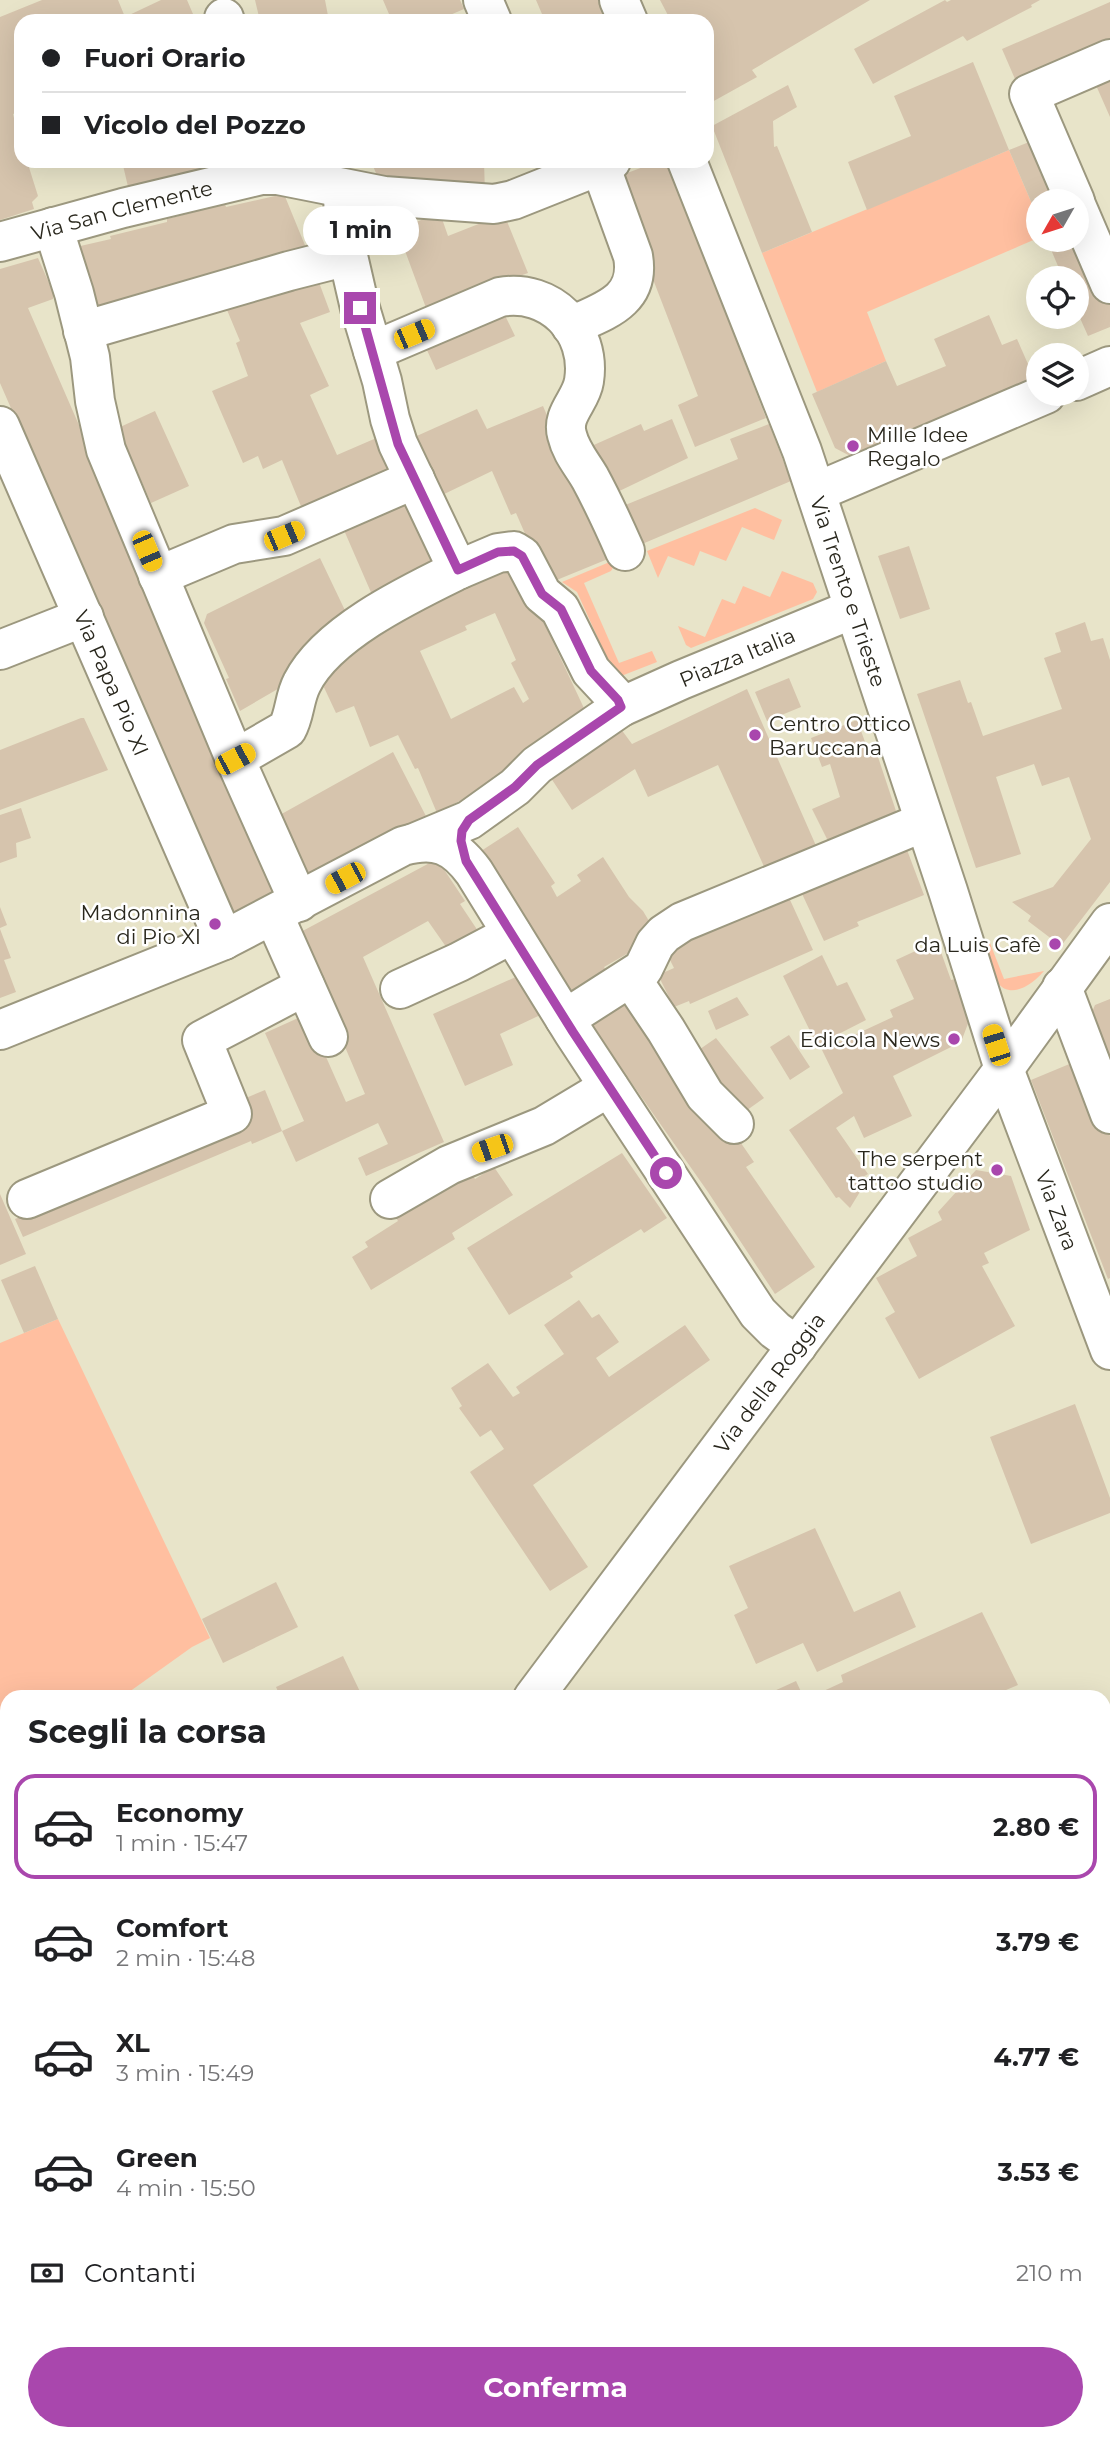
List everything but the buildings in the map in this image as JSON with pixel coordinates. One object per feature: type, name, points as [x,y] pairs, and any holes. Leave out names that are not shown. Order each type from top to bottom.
[{"type":"street","points":[[1070,189],[1029,93],[1110,59]]},
{"type":"street","name":"Via San Clemente","points":[[0,242],[259,168],[288,177],[384,196],[494,204],[513,200],[556,171],[574,168]]},
{"type":"street","points":[[571,327],[611,308],[625,296],[633,282],[633,256],[607,168]]},
{"type":"street","name":"Via Trento e Trieste","points":[[690,168],[816,492],[1004,1069]]},
{"type":"street","points":[[343,189],[348,257],[390,419],[398,444],[458,570]]},
{"type":"street","points":[[53,227],[83,331],[106,450],[235,759],[286,909],[305,986],[328,1037]]},
{"type":"street","points":[[1089,234],[1110,284]]},
{"type":"street","points":[[83,331],[289,271],[348,257]]},
{"type":"street","points":[[373,351],[500,297],[517,294],[541,300],[558,310],[580,341],[585,379],[581,395],[570,409],[565,422],[566,433],[625,551]]},
{"type":"street","points":[[816,492],[1026,403]]},
{"type":"street","name":"Via Papa Pio XI","points":[[0,426],[225,940]]},
{"type":"street","points":[[158,576],[234,544],[284,536],[415,479]]},
{"type":"street","points":[[235,759],[287,729],[301,684],[322,656],[384,607],[498,552],[514,551],[522,556],[547,600],[561,609],[591,671],[618,700],[621,707]]},
{"type":"street","name":"Piazza Italia","points":[[0,1030],[225,940],[397,849],[449,843],[537,765],[621,707],[853,609]]},
{"type":"street","points":[[0,650],[84,617]]},
{"type":"street","points":[[565,1019],[643,969],[655,944],[682,922],[924,822]]},
{"type":"street","points":[[449,843],[512,934],[609,1087],[758,1312],[775,1330],[797,1346]]},
{"type":"street","name":"Via della Roggia","points":[[539,1690],[1004,1069],[1110,923]]},
{"type":"street","points":[[400,989],[512,934]]},
{"type":"street","points":[[631,978],[705,1095],[734,1124]]},
{"type":"street","points":[[27,1199],[232,1114],[202,1040],[305,986]]},
{"type":"street","points":[[1062,987],[1108,1105]]},
{"type":"street","name":"Via Zara","points":[[1004,1069],[1103,1309],[1110,1350]]},
{"type":"street","points":[[390,1199],[449,1164],[544,1126],[609,1087]]},
{"type":"shaded area","points":[[1009,150],[1026,190],[1026,243],[867,312],[886,361],[817,392],[762,253]]},
{"type":"shaded area","points":[[755,508],[782,520],[774,540],[742,527],[726,561],[700,551],[694,566],[668,556],[658,578],[647,551]]},
{"type":"shaded area","points":[[612,561],[614,566],[611,571],[584,583],[619,663],[652,651],[657,662],[616,678],[577,592],[562,582]]},
{"type":"shaded area","points":[[782,571],[813,583],[817,592],[813,599],[691,648],[686,645],[678,626],[705,637],[722,599],[735,604],[743,586],[770,597]]},
{"type":"shaded area","points":[[990,943],[1004,979],[1044,971],[1022,988],[1009,990],[1003,987],[997,982],[989,964],[984,944]]},
{"type":"shaded area","points":[[58,1319],[210,1638],[192,1647],[132,1690],[0,1690],[0,1343]]},
{"type":"place","name":"Mille Idee Regalo","points":[[853,446]]},
{"type":"place","name":"Centro Ottico Baruccana","points":[[755,735]]},
{"type":"place","name":"Madonnina di Pio XI","points":[[215,924]]},
{"type":"place","name":"da Luis Cafè","points":[[1055,944]]},
{"type":"place","name":"Edicola News","points":[[954,1039]]},
{"type":"place","name":"The serpent tattoo studio","points":[[997,1170]]},
{"type":"route","points":[[360,308],[398,444],[458,570],[498,552],[514,551],[522,556],[542,594],[561,609],[591,671],[618,700],[621,707],[537,765],[515,787],[469,820],[462,831],[461,841],[466,861],[573,1032],[666,1173]]}]
